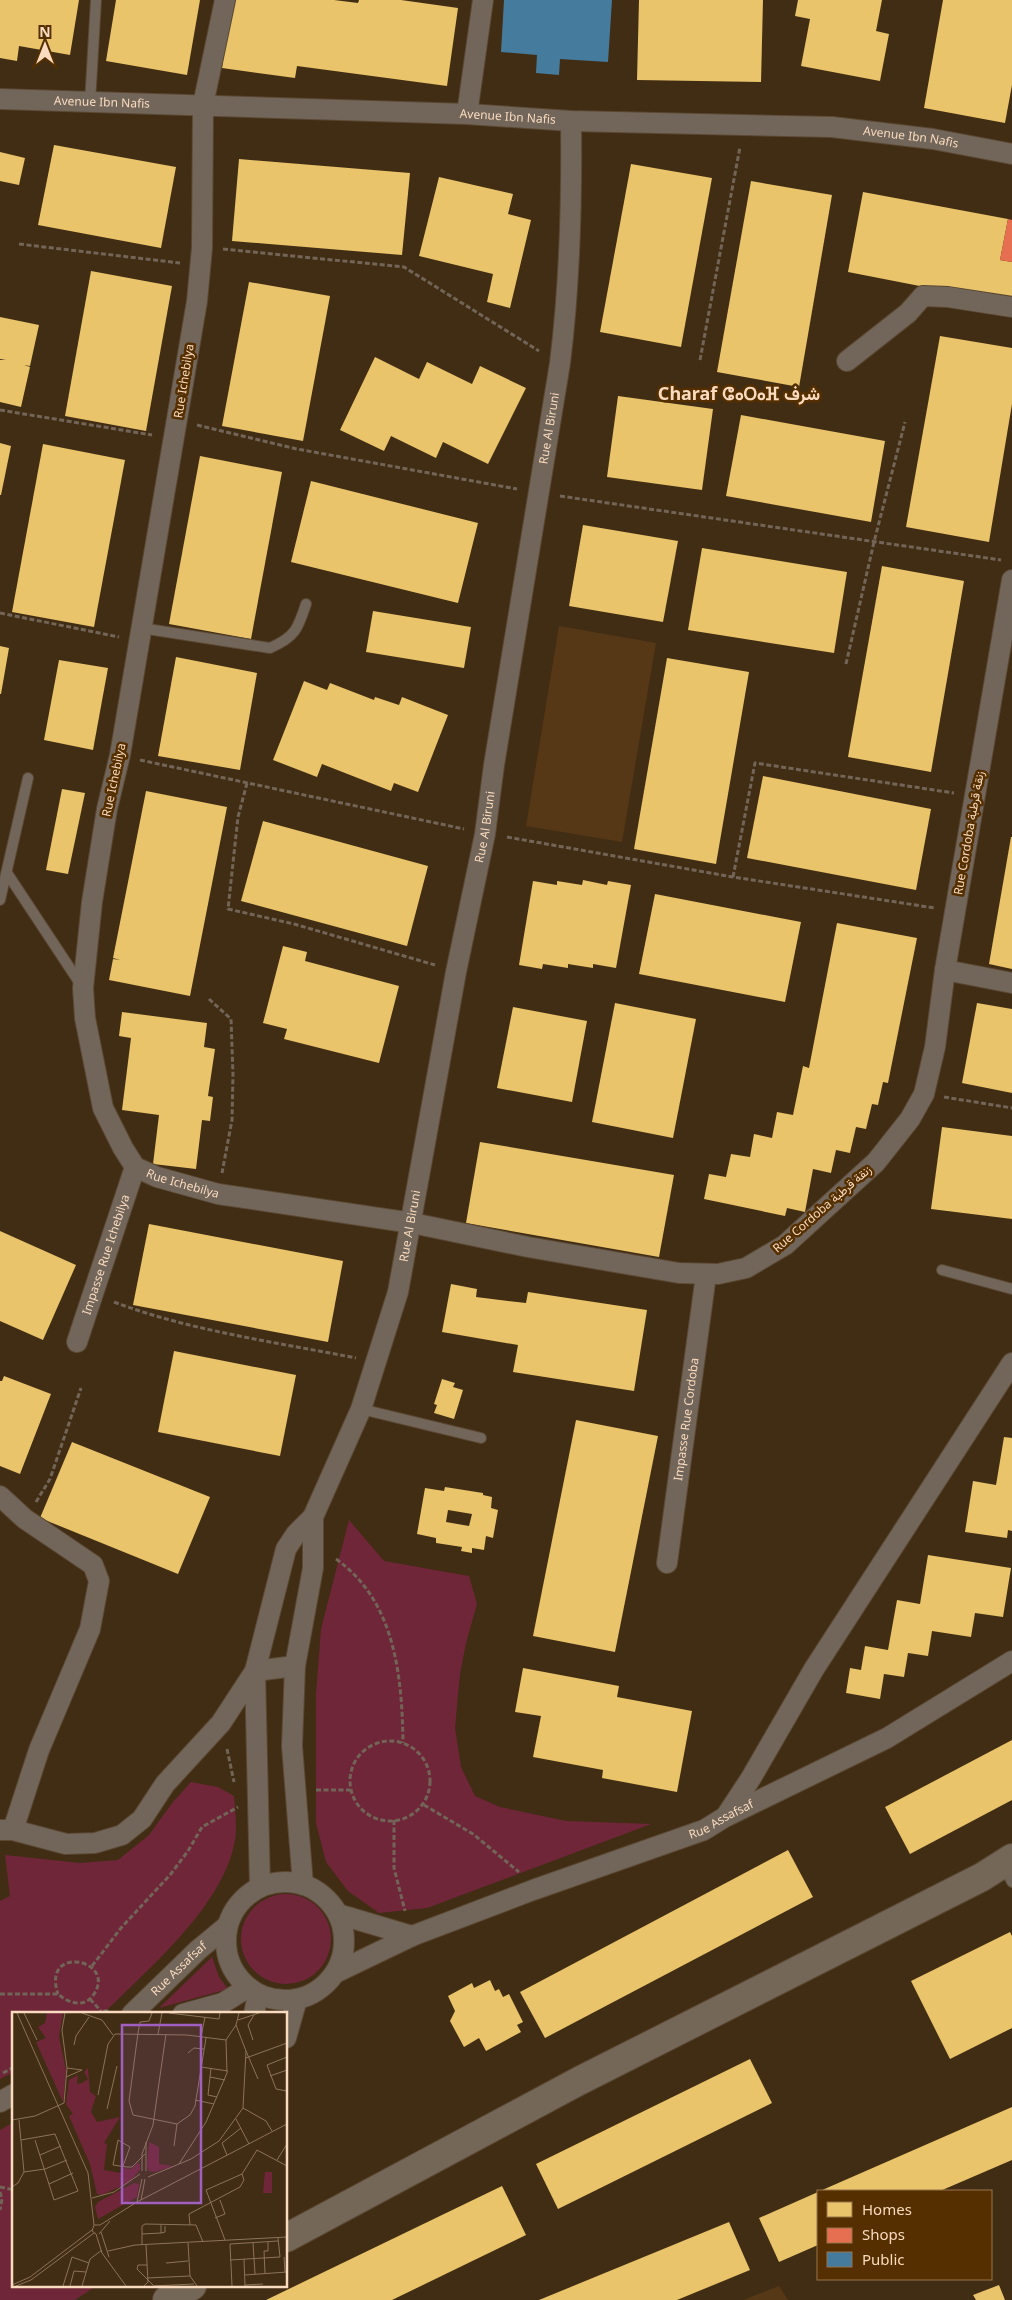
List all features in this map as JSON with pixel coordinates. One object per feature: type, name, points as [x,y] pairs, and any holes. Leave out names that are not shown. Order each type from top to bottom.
[{"type":"main road","points":[[288,2237],[579,2081],[982,1877],[1009,1868]]},
{"type":"street","name":"Rue Ichebilya","points":[[225,0],[203,105],[202,257],[176,430],[120,756],[107,809],[92,902],[83,988],[85,1018],[103,1108],[135,1167],[166,1180],[218,1194],[412,1223]]},
{"type":"street","points":[[467,114],[483,0]]},
{"type":"street","name":"Avenue Ibn Nafis","points":[[0,99],[467,114],[571,121],[841,128],[933,139],[1012,154]]},
{"type":"street","name":"Rue Al Biruni","points":[[313,1517],[361,1409],[398,1292],[456,972],[485,834],[494,765],[560,363],[566,310],[570,230],[571,121]]},
{"type":"street","points":[[847,361],[908,313],[922,296],[948,297],[1012,307]]},
{"type":"street","name":"Rue Cordoba زنقة قرطبة","points":[[412,1223],[528,1247],[679,1273],[706,1275],[746,1268],[785,1245],[876,1162],[910,1119],[924,1094],[935,1047],[945,970],[1012,580]]},
{"type":"street","points":[[945,970],[1012,983]]},
{"type":"street","name":"Impasse Rue Ichebilya","points":[[77,1342],[95,1294],[135,1167]]},
{"type":"street","name":"Impasse Rue Cordoba","points":[[667,1563],[706,1275]]},
{"type":"street","points":[[725,1817],[814,1669],[1012,1363]]},
{"type":"street","points":[[0,1496],[25,1519],[93,1565],[97,1573],[99,1588],[90,1629],[38,1750],[7,1830],[66,1844],[95,1843],[122,1835],[142,1819],[165,1784],[221,1723],[255,1671],[295,1666]]},
{"type":"street","points":[[303,1884],[292,1746],[295,1666],[314,1568],[313,1517]]},
{"type":"street","points":[[260,1886],[255,1671],[286,1549],[296,1534],[313,1517]]},
{"type":"street","name":"Rue Assafsaf","points":[[335,1972],[412,1936],[533,1890],[704,1830],[725,1817],[887,1738],[1012,1661]]},
{"type":"street","points":[[282,1881],[303,1884],[317,1891],[329,1901],[338,1914],[344,1940],[343,1954],[335,1972],[319,1990],[297,1999],[277,2000],[253,1991],[233,1970],[226,1949],[227,1926],[239,1902],[260,1886],[282,1881]]},
{"type":"street","points":[[338,1914],[412,1936]]},
{"type":"street","name":"Rue Assafsaf","points":[[134,2012],[198,1950],[227,1926]]},
{"type":"street","points":[[190,2012],[223,2003],[253,1991]]},
{"type":"street","points":[[253,1991],[254,2012]]},
{"type":"street","points":[[288,2031],[297,1999]]},
{"type":"street","points":[[0,2102],[12,2095]]},
{"type":"lane","points":[[90,103],[96,0]]},
{"type":"lane","points":[[140,635],[270,648],[286,641],[298,629],[306,604]]},
{"type":"lane","points":[[0,900],[28,778]]},
{"type":"lane","points":[[7,873],[83,988]]},
{"type":"lane","points":[[942,1270],[1012,1290]]},
{"type":"lane","points":[[361,1409],[481,1438]]},
{"type":"path","points":[[700,360],[744,124]]},
{"type":"path","points":[[19,244],[202,257],[254,251],[404,266],[560,363]]},
{"type":"path","points":[[0,410],[176,430],[297,449],[539,493],[1002,560]]},
{"type":"path","points":[[846,664],[874,542],[905,422]]},
{"type":"path","points":[[0,613],[140,635]]},
{"type":"path","points":[[120,756],[485,834],[734,877],[955,911]]},
{"type":"path","points":[[734,877],[755,763],[975,796]]},
{"type":"path","points":[[247,784],[238,817],[228,909],[294,924],[456,972]]},
{"type":"path","points":[[209,999],[231,1020],[234,1075],[232,1120],[218,1194]]},
{"type":"path","points":[[924,1094],[1012,1108]]},
{"type":"path","points":[[95,1294],[140,1312],[376,1362]]},
{"type":"path","points":[[25,1519],[50,1479],[81,1388]]},
{"type":"path","points":[[315,1544],[350,1569],[374,1599],[391,1634],[398,1674],[403,1743]]},
{"type":"path","points":[[221,1723],[235,1788]]},
{"type":"path","points":[[387,1740],[403,1743],[410,1744],[426,1761],[432,1783],[424,1805],[406,1819],[382,1821],[362,1810],[350,1790],[352,1767],[365,1748],[387,1740]]},
{"type":"path","points":[[296,1791],[350,1790]]},
{"type":"path","points":[[92,1966],[121,1928],[170,1875],[188,1851],[202,1827],[239,1807],[237,1798]]},
{"type":"path","points":[[424,1805],[473,1834],[508,1862],[533,1890]]},
{"type":"path","points":[[394,1820],[394,1868],[412,1936]]},
{"type":"path","points":[[77,1961],[92,1966],[97,1975],[98,1986],[90,1999],[76,2004],[66,2001],[58,1994],[55,1984],[56,1974],[62,1965],[77,1961]]},
{"type":"path","points":[[0,1994],[58,1994]]},
{"type":"path","points":[[90,1999],[101,2011],[100,2012]]},
{"type":"path","points":[[0,2074],[12,2068]]},
{"type":"path","points":[[0,2192],[2,2199],[0,2210]]},
{"type":"shaded area","points":[[559,626],[656,643],[622,842],[526,826]]},
{"type":"shaded area","points":[[349,1520],[384,1561],[469,1576],[477,1604],[460,1674],[455,1728],[461,1767],[475,1796],[500,1807],[566,1821],[651,1824],[427,1908],[379,1913],[348,1891],[326,1862],[316,1823],[316,1694],[321,1629]]},
{"type":"shaded area","points":[[191,1782],[218,1787],[234,1796],[236,1827],[234,1845],[226,1869],[214,1892],[198,1915],[161,1958],[105,2012],[12,2012],[12,2073],[0,2079],[0,1901],[10,1896],[5,1855],[80,1863],[118,1860],[149,1835],[173,1802]]},
{"type":"shaded area","points":[[286,1894],[303,1898],[318,1907],[327,1922],[331,1939],[327,1956],[318,1971],[303,1980],[286,1984],[269,1980],[254,1971],[245,1956],[241,1939],[245,1922],[254,1907],[269,1898]]},
{"type":"shaded area","points":[[212,1957],[219,1977],[228,1989],[159,2008]]},
{"type":"shaded area","points":[[12,2123],[12,2288],[93,2288],[75,2300],[0,2300],[0,2130]]},
{"type":"shaded area","points":[[779,2286],[788,2300],[743,2300]]},
{"type":"building: Homes","points":[[0,0],[79,0],[70,55],[19,46],[17,61],[0,58]]},
{"type":"building: Homes","points":[[116,0],[200,0],[187,75],[106,61]]},
{"type":"building: Homes","points":[[231,0],[334,0],[358,3],[359,0],[401,0],[458,8],[447,86],[297,66],[295,78],[222,68]]},
{"type":"building: Homes","points":[[639,0],[763,0],[761,82],[637,80]]},
{"type":"building: Homes","points":[[798,0],[882,0],[876,31],[889,34],[880,81],[801,66],[810,19],[795,16]]},
{"type":"building: Homes","points":[[943,0],[1012,0],[1012,85],[1005,123],[924,108]]},
{"type":"building: Homes","points":[[54,145],[176,167],[161,248],[38,225]]},
{"type":"building: Homes","points":[[0,152],[25,158],[19,185],[0,181]]},
{"type":"building: Homes","points":[[239,159],[410,173],[402,255],[232,241]]},
{"type":"building: Homes","points":[[631,164],[712,178],[681,347],[600,332]]},
{"type":"building: Homes","points":[[439,177],[513,194],[508,214],[531,220],[510,308],[487,302],[493,274],[419,256]]},
{"type":"building: Homes","points":[[751,181],[832,195],[799,387],[717,372]]},
{"type":"building: Homes","points":[[863,192],[1008,219],[1000,260],[1012,262],[1012,304],[848,272]]},
{"type":"building: Homes","points":[[91,271],[172,286],[146,431],[65,416]]},
{"type":"building: Homes","points":[[249,282],[330,296],[303,441],[222,426]]},
{"type":"building: Homes","points":[[0,317],[39,325],[30,366],[24,365],[30,367],[21,407],[0,402],[0,360],[6,360],[0,359]]},
{"type":"building: Homes","points":[[940,336],[1012,348],[1012,404],[989,542],[906,527]]},
{"type":"building: Homes","points":[[375,357],[419,379],[427,362],[472,384],[480,366],[526,388],[488,464],[443,442],[436,458],[391,436],[384,451],[340,430]]},
{"type":"building: Homes","points":[[618,396],[713,409],[702,490],[607,477]]},
{"type":"building: Homes","points":[[741,415],[885,441],[871,522],[726,496]]},
{"type":"building: Homes","points":[[0,443],[11,446],[1,495],[0,495]]},
{"type":"building: Homes","points":[[43,444],[125,460],[94,627],[12,612]]},
{"type":"building: Homes","points":[[200,456],[282,472],[251,639],[169,624]]},
{"type":"building: Homes","points":[[311,481],[478,523],[458,603],[291,562]]},
{"type":"building: Homes","points":[[583,525],[678,541],[663,622],[569,606]]},
{"type":"building: Homes","points":[[702,548],[847,572],[834,653],[688,630]]},
{"type":"building: Homes","points":[[882,566],[964,581],[931,772],[848,757]]},
{"type":"building: Homes","points":[[373,611],[471,627],[464,668],[366,652]]},
{"type":"building: Homes","points":[[0,646],[9,648],[1,694],[0,694]]},
{"type":"building: Homes","points":[[176,657],[257,673],[240,770],[158,756]]},
{"type":"building: Homes","points":[[667,658],[749,672],[716,864],[634,849]]},
{"type":"building: Homes","points":[[59,660],[108,668],[93,750],[44,740]]},
{"type":"building: Homes","points":[[304,681],[327,690],[330,683],[374,700],[375,697],[399,705],[402,697],[448,715],[418,792],[394,783],[391,791],[322,764],[317,777],[273,760]]},
{"type":"building: Homes","points":[[763,776],[931,809],[916,890],[747,858]]},
{"type":"building: Homes","points":[[62,789],[85,793],[68,874],[46,870]]},
{"type":"building: Homes","points":[[146,791],[227,807],[190,996],[109,980],[113,959],[120,960],[113,958]]},
{"type":"building: Homes","points":[[263,821],[428,866],[407,946],[241,901]]},
{"type":"building: Homes","points":[[1012,837],[1012,969],[989,964]]},
{"type":"building: Homes","points":[[583,880],[607,885],[608,881],[631,885],[616,968],[593,964],[593,968],[568,964],[568,968],[543,964],[542,969],[519,965],[533,881],[557,885],[557,881],[582,885]]},
{"type":"building: Homes","points":[[655,894],[801,922],[785,1002],[639,974]]},
{"type":"building: Homes","points":[[837,923],[917,938],[888,1083],[883,1082],[878,1105],[872,1104],[866,1129],[856,1127],[850,1153],[836,1150],[831,1173],[813,1169],[805,1212],[787,1208],[785,1216],[704,1199],[709,1174],[726,1177],[731,1154],[750,1157],[754,1134],[772,1138],[777,1112],[793,1115],[803,1066],[809,1068]]},
{"type":"building: Homes","points":[[283,946],[307,952],[305,961],[399,986],[379,1063],[284,1039],[287,1029],[263,1023]]},
{"type":"building: Homes","points":[[615,1003],[696,1019],[673,1138],[592,1122]]},
{"type":"building: Homes","points":[[977,1003],[1012,1009],[1012,1093],[962,1083]]},
{"type":"building: Homes","points":[[513,1007],[587,1021],[572,1102],[497,1088]]},
{"type":"building: Homes","points":[[122,1012],[207,1023],[204,1047],[215,1049],[208,1096],[213,1097],[210,1121],[202,1120],[196,1169],[153,1164],[159,1115],[122,1110],[131,1038],[119,1036]]},
{"type":"building: Homes","points":[[942,1127],[1012,1136],[1012,1219],[931,1209]]},
{"type":"building: Homes","points":[[480,1142],[674,1175],[659,1257],[466,1223]]},
{"type":"building: Homes","points":[[149,1224],[343,1261],[328,1342],[133,1305]]},
{"type":"building: Homes","points":[[0,1231],[76,1265],[43,1340],[0,1321]]},
{"type":"building: Homes","points":[[451,1284],[477,1289],[476,1297],[526,1303],[528,1292],[647,1310],[634,1391],[513,1372],[518,1345],[442,1332]]},
{"type":"building: Homes","points":[[174,1351],[296,1375],[280,1456],[158,1432]]},
{"type":"building: Homes","points":[[4,1376],[51,1394],[20,1474],[0,1466],[0,1381],[2,1381]]},
{"type":"building: Homes","points":[[442,1379],[455,1383],[453,1387],[463,1390],[454,1419],[434,1413],[437,1405],[434,1404]]},
{"type":"building: Homes","points":[[576,1420],[658,1436],[615,1652],[533,1636]]},
{"type":"building: Homes","points":[[1004,1437],[1012,1438],[1012,1531],[1008,1530],[1007,1538],[965,1532],[973,1481],[996,1485]]},
{"type":"building: Homes","points":[[72,1442],[210,1497],[178,1574],[40,1518]]},
{"type":"building: Homes","points":[[445,1487],[483,1493],[483,1495],[492,1497],[491,1508],[498,1510],[493,1538],[486,1536],[484,1550],[472,1548],[472,1553],[461,1551],[462,1547],[436,1543],[436,1538],[417,1534],[425,1488],[444,1491]],"holes":[[[448,1510],[472,1514],[469,1526],[446,1522]]]},
{"type":"building: Homes","points":[[928,1555],[1011,1568],[1003,1617],[975,1613],[971,1637],[932,1631],[928,1656],[908,1653],[904,1677],[884,1674],[880,1699],[846,1693],[850,1668],[861,1670],[865,1646],[888,1650],[897,1600],[920,1604]]},
{"type":"building: Homes","points":[[523,1668],[619,1686],[617,1697],[692,1711],[677,1792],[602,1778],[603,1770],[533,1757],[541,1716],[515,1712]]},
{"type":"building: Homes","points":[[1012,1740],[1012,1800],[910,1854],[885,1807]]},
{"type":"building: Homes","points":[[788,1850],[813,1897],[545,2038],[520,1992]]},
{"type":"building: Homes","points":[[1010,1932],[1012,1936],[1012,2028],[950,2059],[911,1981]]},
{"type":"building: Homes","points":[[490,1980],[495,1991],[499,1989],[503,1997],[509,1994],[523,2022],[517,2025],[521,2032],[486,2051],[479,2038],[464,2047],[450,2021],[455,2011],[448,1996],[472,1983],[474,1988]]},
{"type":"building: Homes","points":[[750,2059],[772,2103],[558,2209],[536,2164]]},
{"type":"building: Homes","points":[[1012,2107],[1012,2160],[942,2190],[822,2190]]},
{"type":"building: Homes","points":[[502,2186],[526,2235],[392,2300],[266,2300]]},
{"type":"building: Homes","points":[[817,2192],[817,2245],[779,2262],[759,2218]]},
{"type":"building: Homes","points":[[729,2222],[750,2270],[677,2300],[539,2300]]},
{"type":"building: Homes","points":[[999,2285],[1005,2300],[976,2300],[973,2295]]},
{"type":"building: Shops","points":[[1008,219],[1012,220],[1012,262],[1000,260]]},
{"type":"building: Public","points":[[504,0],[612,0],[608,62],[560,59],[559,75],[536,73],[537,55],[501,52]]},
{"type":"district","name":"Charaf ⵛⴰⵔⴰⴼ شرف","points":[[739,394]]}]
